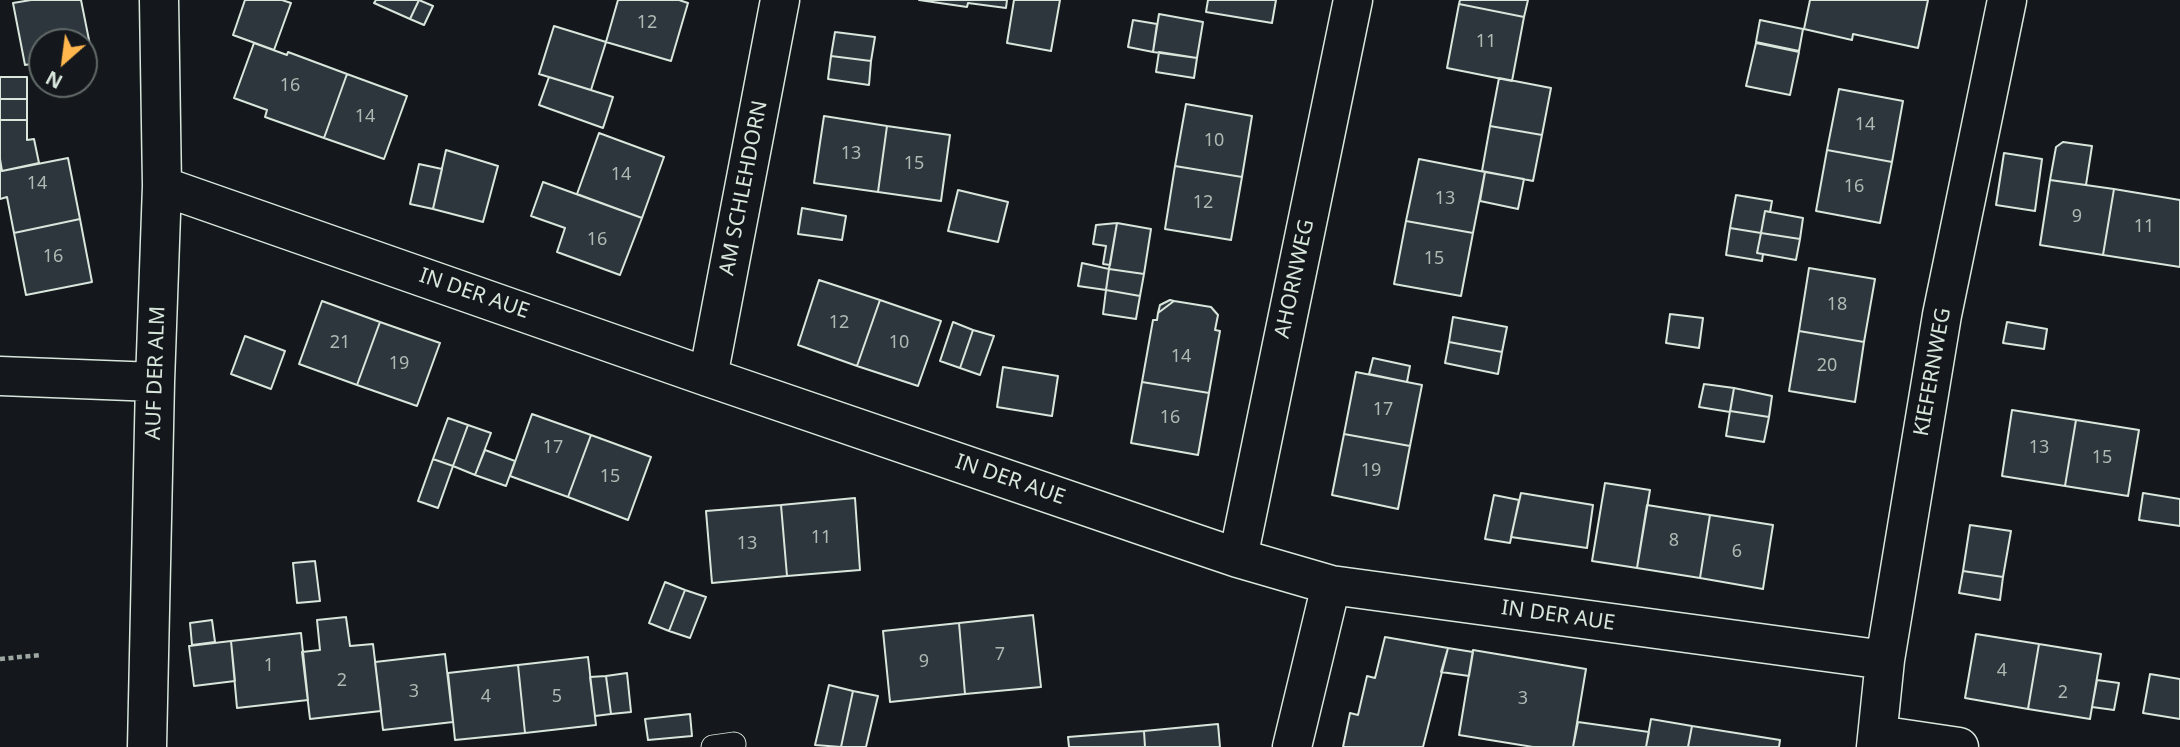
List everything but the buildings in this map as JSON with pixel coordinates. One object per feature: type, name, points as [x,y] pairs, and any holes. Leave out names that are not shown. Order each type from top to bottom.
[{"type":"street","name":"AUF DER ALM","points":[[155,746],[155,382],[162,186],[159,0]]},
{"type":"street","name":"AM SCHLEHDORN","points":[[708,377],[780,0]]},
{"type":"street","name":"AHORNWEG","points":[[1238,558],[1353,0]]},
{"type":"street","name":"KIEFERNWEG","points":[[1877,741],[1885,660],[1941,316],[2007,0]]},
{"type":"street","name":"IN DER AUE","points":[[162,186],[708,377],[1238,558],[1331,585],[1885,660]]},
{"type":"street","points":[[0,376],[155,382]]},
{"type":"street","points":[[1292,747],[1331,585]]},
{"type":"street","points":[[1877,741],[1959,747]]},
{"type":"path","points":[[0,659],[41,655]]}]
